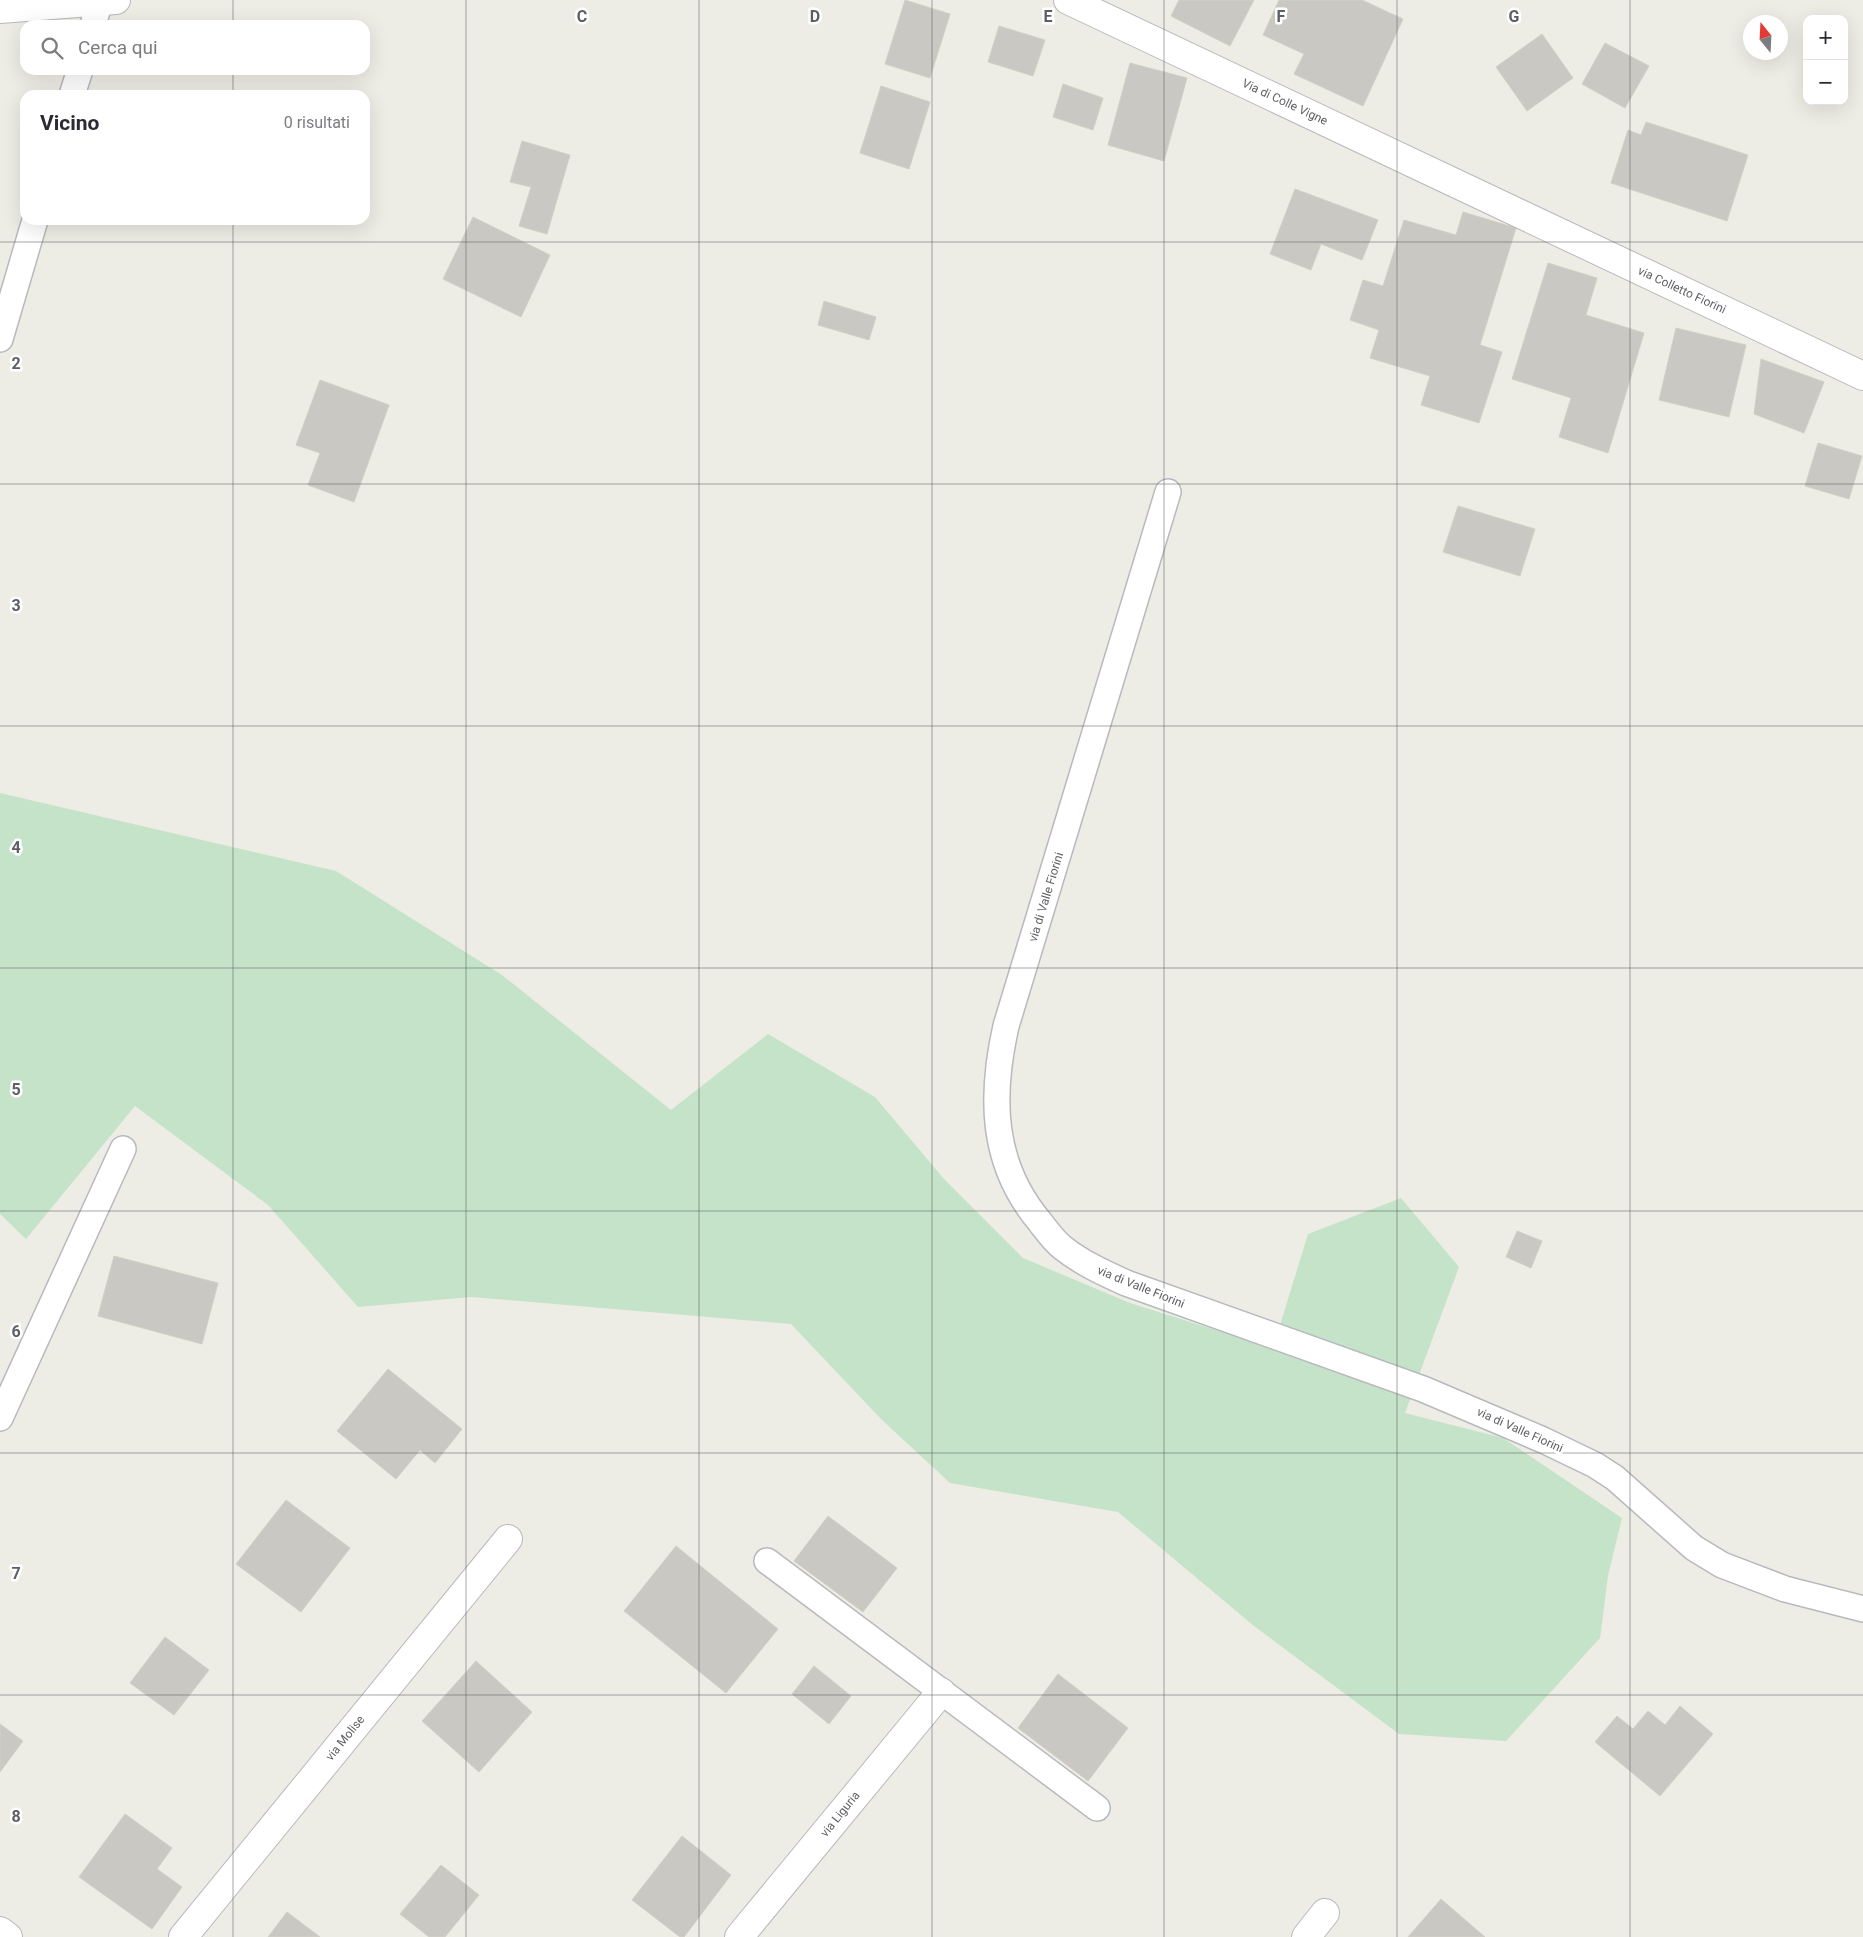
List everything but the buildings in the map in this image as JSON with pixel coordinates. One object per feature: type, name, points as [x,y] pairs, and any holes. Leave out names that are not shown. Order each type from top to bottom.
[{"type":"street","name":"Via di Colle Vigne","points":[[1068,0],[1502,205]]},
{"type":"street","points":[[0,9],[103,9]]},
{"type":"street","name":"via Colletto Fiorini","points":[[1502,205],[1863,376]]},
{"type":"street","name":"via Molise","points":[[183,1937],[508,1539]]},
{"type":"street","name":"via Liguria","points":[[739,1937],[942,1692]]},
{"type":"street","points":[[1306,1937],[1325,1913]]},
{"type":"street","points":[[0,1931],[8,1937]]},
{"type":"lane","points":[[74,90],[78,75]]},
{"type":"lane","points":[[0,339],[34,225]]},
{"type":"lane","name":"via di Valle Fiorini","points":[[1168,492],[1000,1052],[996,1078],[999,1133],[1006,1162],[1028,1208],[1061,1247],[1087,1265],[1126,1283],[1423,1389],[1543,1440],[1595,1465],[1615,1478],[1694,1548],[1722,1565],[1785,1589],[1863,1609]]},
{"type":"lane","points":[[0,1418],[123,1149]]},
{"type":"lane","points":[[767,1561],[1097,1808]]},
{"type":"green space","points":[[0,793],[336,871],[502,975],[671,1110],[768,1034],[875,1097],[944,1179],[1023,1258],[1130,1303],[1273,1348],[1308,1234],[1401,1198],[1459,1267],[1405,1413],[1503,1438],[1622,1518],[1608,1576],[1600,1638],[1506,1741],[1399,1734],[1254,1626],[1118,1512],[950,1483],[882,1420],[791,1324],[471,1297],[358,1307],[268,1205],[135,1106],[26,1239],[0,1214]]}]
